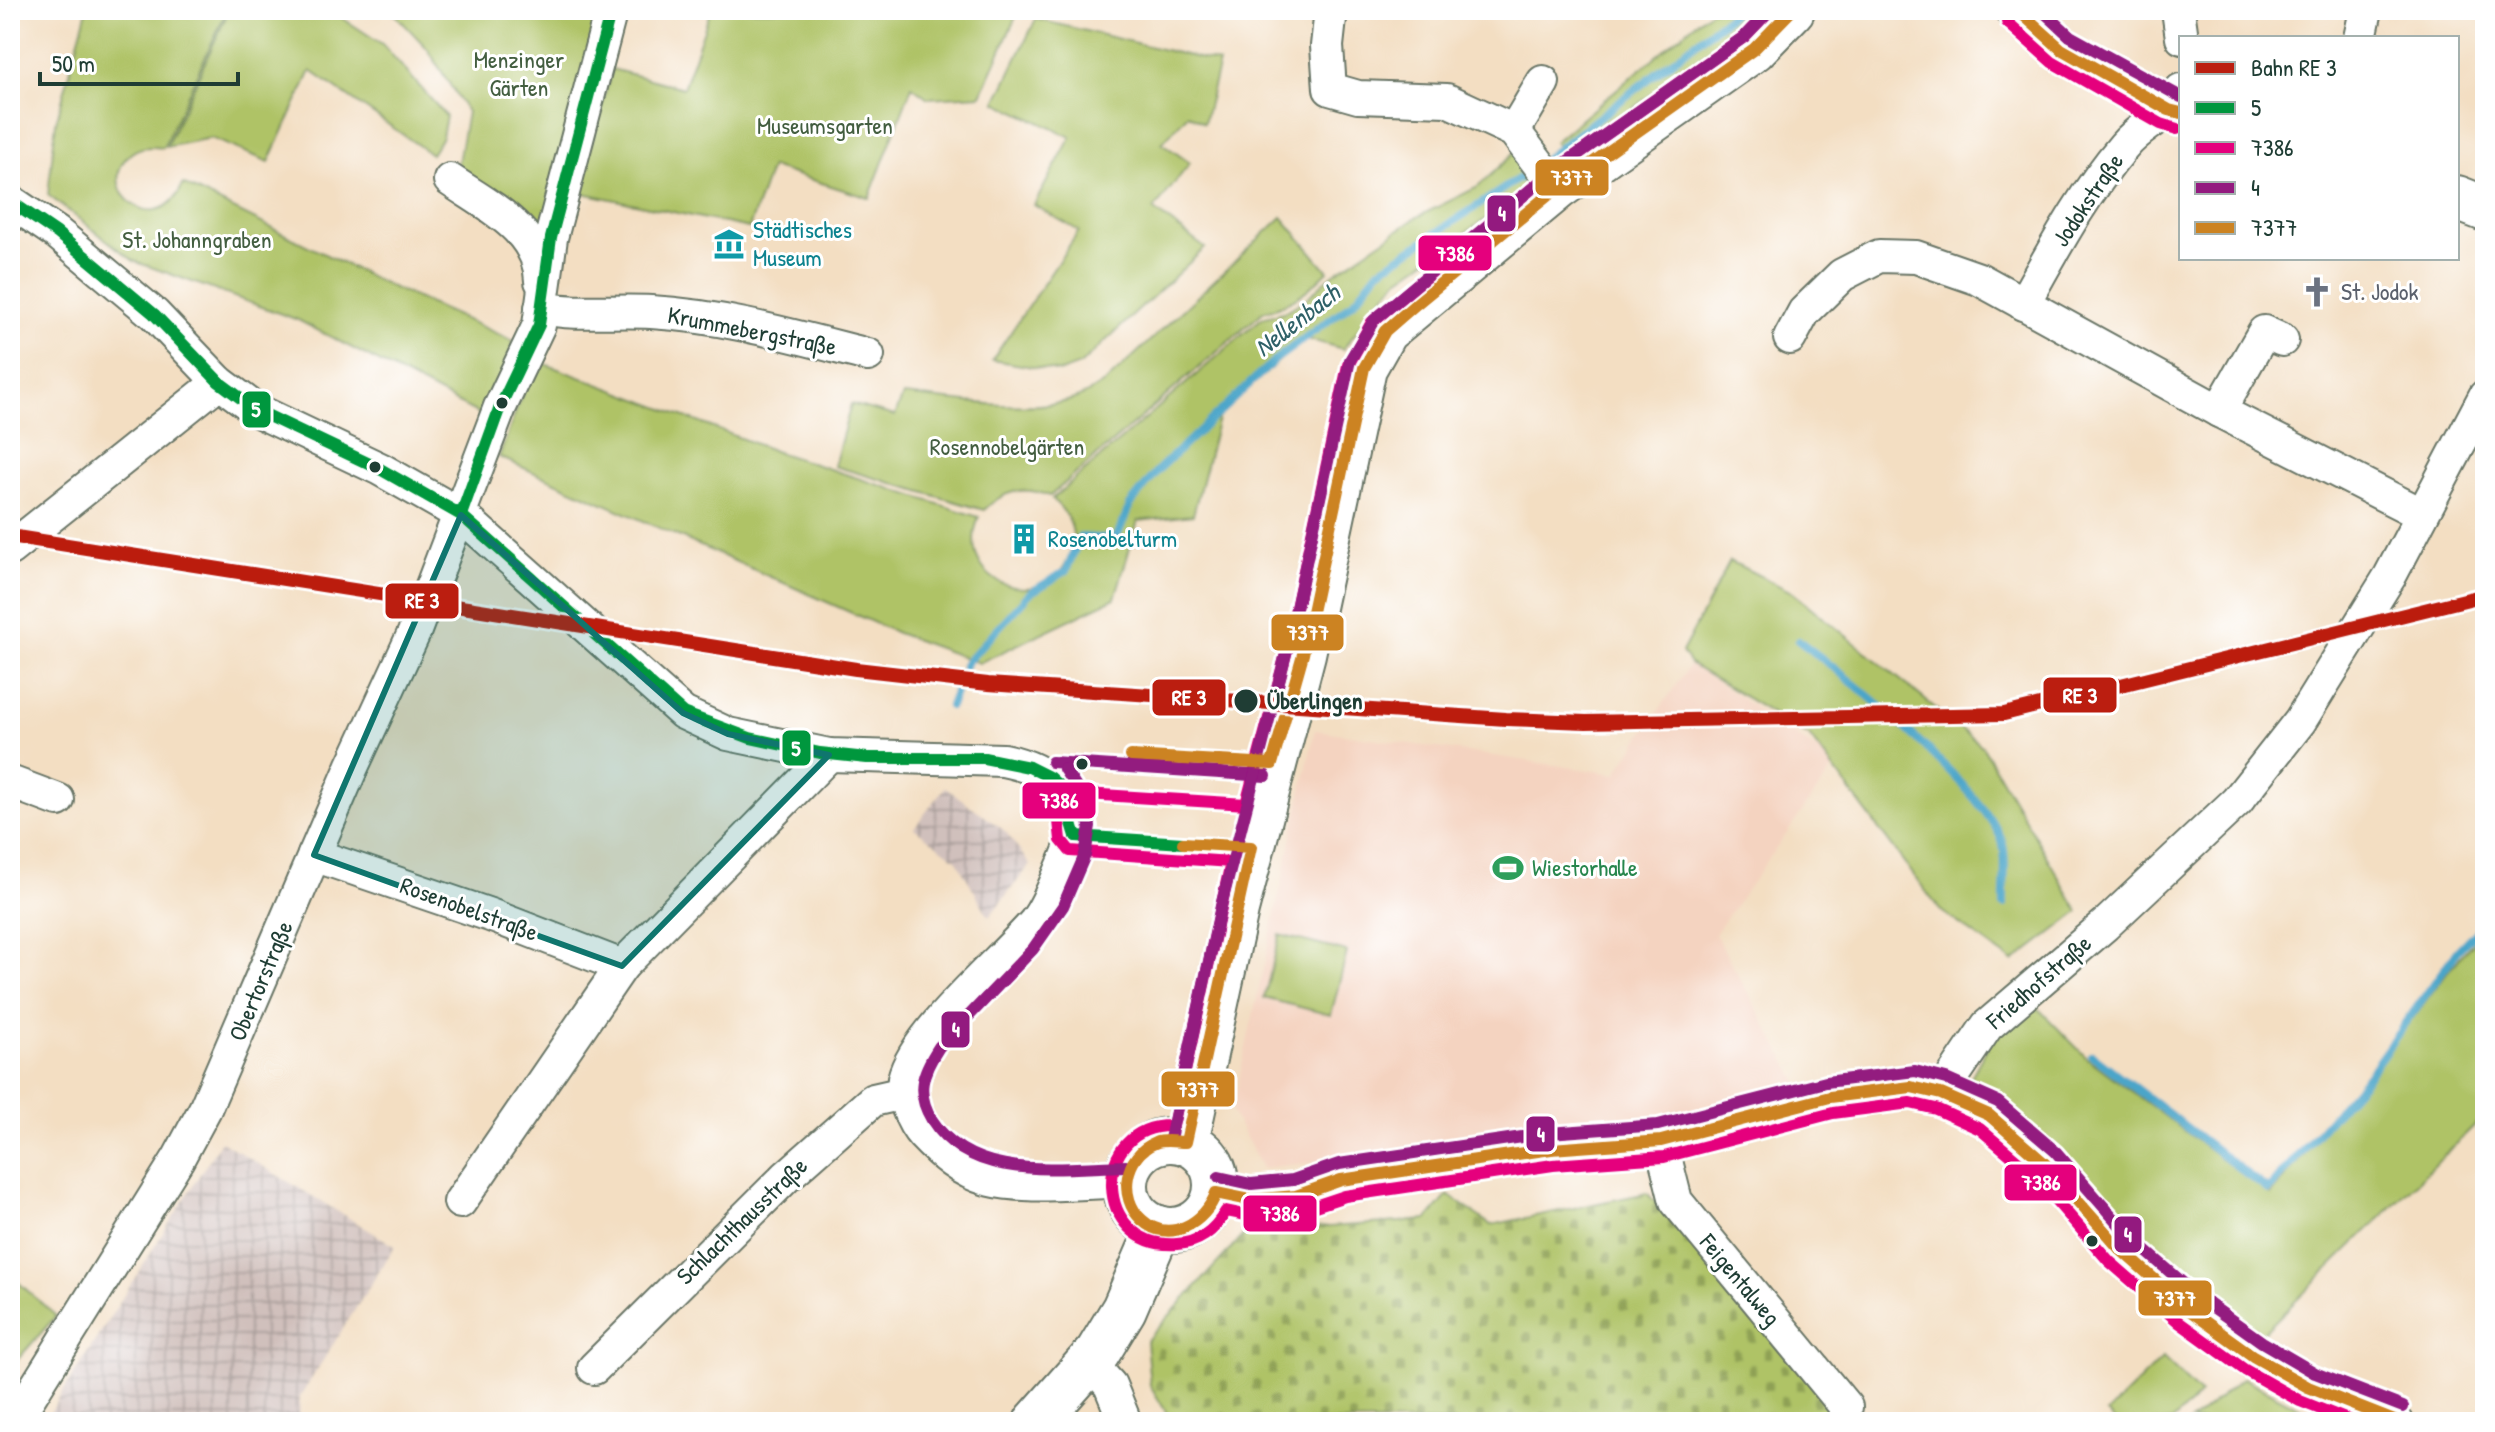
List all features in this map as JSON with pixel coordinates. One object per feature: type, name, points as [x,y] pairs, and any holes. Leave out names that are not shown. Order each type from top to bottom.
[{"type":"street","points":[[541,308],[551,238],[611,10]]},
{"type":"street","points":[[1331,10],[1327,46],[1330,89],[1358,97],[1447,100],[1537,161]]},
{"type":"street","points":[[1186,1142],[1236,910],[1303,654],[1348,432],[1364,368],[1373,348],[1537,161],[1754,49],[1792,10]]},
{"type":"street","points":[[2018,10],[2061,49],[2177,104]]},
{"type":"street","points":[[2178,10],[2182,36]]},
{"type":"street","points":[[2360,36],[2366,10]]},
{"type":"street","points":[[1537,161],[1543,82]]},
{"type":"street","name":"Jodokstraße","points":[[2023,304],[2084,197],[2126,142],[2177,104]]},
{"type":"street","points":[[450,180],[512,223],[531,242],[541,266],[541,308]]},
{"type":"street","points":[[2459,199],[2485,209]]},
{"type":"street","points":[[10,201],[57,233],[154,314],[219,382],[258,411],[380,469],[461,515],[683,713],[728,734],[829,755],[1003,760],[1051,778],[1071,809],[1076,836],[1038,919],[917,1051],[904,1079],[904,1093],[917,1129],[945,1158],[984,1179],[1039,1184],[1126,1182]]},
{"type":"street","points":[[1790,338],[1804,312],[1842,275],[1879,256],[1916,257],[1979,279],[2219,411],[2421,514]]},
{"type":"street","name":"Krummebergstraße","points":[[541,308],[561,312],[653,312],[751,326],[868,355]]},
{"type":"street","name":"Obertorstraße","points":[[14,1422],[178,1159],[205,1109],[414,633],[500,407],[539,325],[541,308]]},
{"type":"street","points":[[2219,411],[2264,332],[2282,340]]},
{"type":"street","points":[[10,549],[219,382]]},
{"type":"street","name":"Friedhofstraße","points":[[1941,1094],[1987,1026],[2105,925],[2237,801],[2300,721],[2353,639],[2485,396]]},
{"type":"street","points":[[460,1202],[622,966],[829,755]]},
{"type":"street","points":[[10,782],[58,800]]},
{"type":"street","name":"Rosenobelstraße","points":[[314,855],[490,915],[622,966]]},
{"type":"street","points":[[1216,1193],[1250,1200],[1296,1196],[1341,1180],[1551,1149],[1661,1141],[1830,1097],[1911,1087],[1941,1094],[1989,1115],[2044,1163],[2120,1249],[2189,1310],[2240,1347],[2308,1387],[2397,1422]]},
{"type":"street","name":"Schlachthausstraße","points":[[594,1368],[786,1177],[873,1100],[904,1093]]},
{"type":"street","points":[[1163,1140],[1186,1142],[1210,1161],[1216,1175],[1216,1193],[1209,1209],[1195,1224],[1176,1230],[1159,1228],[1135,1212],[1126,1182],[1132,1162],[1147,1146],[1163,1140]]},
{"type":"street","name":"Feigentalweg","points":[[1661,1141],[1676,1201],[1846,1407]]},
{"type":"street","points":[[1036,1422],[1089,1362],[1124,1309],[1159,1228]]},
{"type":"street","points":[[1089,1362],[1110,1385],[1125,1422]]},
{"type":"highlighted area","points":[[461,515],[683,713],[728,734],[829,755],[622,966],[314,855]]},
{"type":"shaded area","points":[[1690,664],[1837,763],[1715,934],[1802,1089],[1628,1128],[1262,1168],[1232,1112],[1315,730],[1616,774]]},
{"type":"shaded area","points":[[945,787],[1005,831],[1030,865],[989,917],[956,859],[914,828]]},
{"type":"shaded area","points":[[221,1141],[395,1246],[300,1397],[299,1422],[44,1422]]},
{"type":"green space","name":"St. Johanngraben","points":[[87,10],[227,10],[163,148],[136,150],[128,156],[120,170],[119,183],[124,196],[146,210],[160,209],[172,201],[183,184],[387,285],[514,341],[487,418],[298,320],[134,261],[48,195],[56,122]]},
{"type":"green space","points":[[229,10],[330,10],[382,44],[446,116],[442,137],[431,154],[311,71],[269,162],[211,138],[166,147]]},
{"type":"green space","name":"Menzinger Gärten","points":[[391,10],[601,10],[540,239],[456,174],[467,112],[427,48]]},
{"type":"green space","name":"Museumsgarten","points":[[711,10],[1019,10],[981,95],[928,98],[912,86],[869,198],[771,167],[749,228],[578,192],[612,69],[683,88]]},
{"type":"green space","points":[[1711,10],[1758,10],[1752,19],[1567,158],[1554,142]]},
{"type":"green space","points":[[1036,19],[1219,63],[1204,123],[1188,114],[1162,143],[1190,163],[1154,210],[1205,248],[1080,365],[1061,372],[992,360],[1079,231],[1034,205],[1071,137],[996,102]]},
{"type":"green space","points":[[1515,152],[1542,180],[1396,281],[1343,349],[1304,338],[1219,415],[1193,515],[1138,521],[1115,598],[979,663],[897,633],[499,457],[535,360],[777,452],[979,517],[974,541],[979,561],[991,576],[1008,585],[1027,588],[1046,583],[1061,570],[1073,541],[1069,521],[1052,499],[1262,318],[1286,311],[1306,299],[1333,274],[1417,217],[1478,187]]},
{"type":"green space","name":"Rosennobelgärten","points":[[1282,217],[1328,271],[1298,296],[1263,312],[1050,496],[1032,491],[1015,492],[999,498],[984,510],[834,466],[851,404],[895,416],[903,395],[990,404],[1036,405],[1074,399],[1091,391],[1107,381]]},
{"type":"green space","points":[[1730,561],[1792,592],[1982,746],[2079,912],[2013,962],[1940,910],[1809,736],[1690,664],[1682,652]]},
{"type":"green space","points":[[2485,929],[2485,1115],[2262,1334],[2137,1242],[1967,1084],[1993,1037],[2033,1003],[2086,1057],[2270,1195],[2367,1079],[2451,967]]},
{"type":"green space","points":[[1280,935],[1347,952],[1331,1015],[1264,998]]},
{"type":"green space","points":[[1647,1193],[1851,1422],[1172,1422],[1150,1385],[1146,1341],[1245,1233],[1427,1220],[1448,1195],[1491,1225]]},
{"type":"green space","points":[[10,1275],[56,1316],[10,1368]]},
{"type":"green space","points":[[2163,1358],[2200,1394],[2172,1422],[2116,1422],[2107,1413]]},
{"type":"green space","points":[[2243,1378],[2320,1418],[2330,1422],[2190,1422]]},
{"type":"waterway","name":"Nellenbach","points":[[1545,159],[1738,10]]},
{"type":"waterway","name":"Nellenbach","points":[[950,706],[966,663],[1030,593],[1066,571],[1080,537],[1116,539],[1130,505],[1160,468],[1276,359],[1354,302],[1378,271],[1535,168]]},
{"type":"waterway","points":[[1799,641],[1910,732],[1966,788],[1987,814],[2003,845],[2004,905]]},
{"type":"waterway","points":[[2092,1055],[2268,1190],[2367,1077],[2457,951],[2485,922]]},
{"type":"transit line","name":"5","points":[[461,515],[500,407],[539,325],[551,238],[611,10]]},
{"type":"transit line","name":"7386","points":[[1770,10],[1744,37],[1547,176],[1372,322],[1348,365],[1287,650],[1246,804],[1070,793],[1057,802],[1061,840],[1070,851],[1231,862],[1173,1126],[1146,1130],[1126,1144],[1115,1164],[1112,1186],[1117,1209],[1129,1228],[1149,1241],[1185,1243],[1206,1234],[1226,1211],[1250,1216],[1297,1212],[1345,1196],[1553,1165],[1664,1157],[1833,1113],[1910,1103],[1936,1109],[1980,1129],[2033,1174],[2109,1261],[2180,1323],[2245,1370],[2300,1401],[2353,1422]]},
{"type":"transit line","name":"4","points":[[1170,1139],[1221,906],[1287,650],[1350,360],[1374,320],[1547,176],[1744,37],[1770,10]]},
{"type":"transit line","name":"7377","points":[[1131,756],[1272,764],[1303,654],[1364,368],[1385,331],[1557,188],[1754,49],[1792,10]]},
{"type":"transit line","name":"7377","points":[[2018,10],[2061,49],[2169,110],[2179,112]]},
{"type":"transit line","name":"4","points":[[2042,10],[2070,36],[2179,96]]},
{"type":"transit line","name":"7386","points":[[2007,22],[2052,62],[2161,124],[2177,129]]},
{"type":"transit line","name":"5","points":[[10,201],[57,233],[154,314],[219,382],[258,411],[380,469],[461,515],[683,713],[750,738],[820,753],[867,758],[984,758],[1029,767],[1049,777],[1061,788],[1076,836]]},
{"type":"transit line","points":[[10,536],[856,669],[988,684],[1586,722],[2004,714],[2485,595]]},
{"type":"transit line","name":"4","points":[[1052,762],[1266,776]]},
{"type":"transit line","name":"4","points":[[1064,769],[1083,798],[1090,826],[1085,855],[1063,906],[1033,949],[939,1047],[928,1065],[922,1091],[932,1120],[949,1140],[970,1154],[994,1163],[1047,1168],[1126,1166]]},
{"type":"transit line","name":"5","points":[[1076,836],[1183,843]]},
{"type":"transit line","name":"7377","points":[[1183,843],[1251,847],[1186,1142],[1162,1141],[1145,1149],[1137,1157],[1128,1177],[1127,1189],[1134,1211],[1153,1227],[1164,1230],[1185,1227],[1204,1213],[1216,1193],[1250,1200],[1296,1196],[1341,1180],[1551,1149],[1661,1141],[1830,1097],[1911,1087],[1941,1094],[1989,1115],[2044,1163],[2120,1249],[2189,1310],[2253,1356],[2308,1387],[2397,1422]]},
{"type":"transit line","name":"4","points":[[1219,1177],[1251,1184],[1293,1180],[1339,1164],[1549,1133],[1658,1125],[1826,1082],[1915,1071],[1946,1079],[1998,1102],[2056,1152],[2131,1238],[2199,1297],[2262,1342],[2315,1373],[2403,1407]]},
{"type":"place","name":"Städtisches Museum","points":[[729,244]]},
{"type":"place","name":"St. Jodok","points":[[2317,292]]},
{"type":"place","name":"Rosenobelturm","points":[[1024,539]]},
{"type":"place","name":"Überlingen","points":[[1246,701]]},
{"type":"place","name":"Wiestorhalle","points":[[1508,868]]}]
